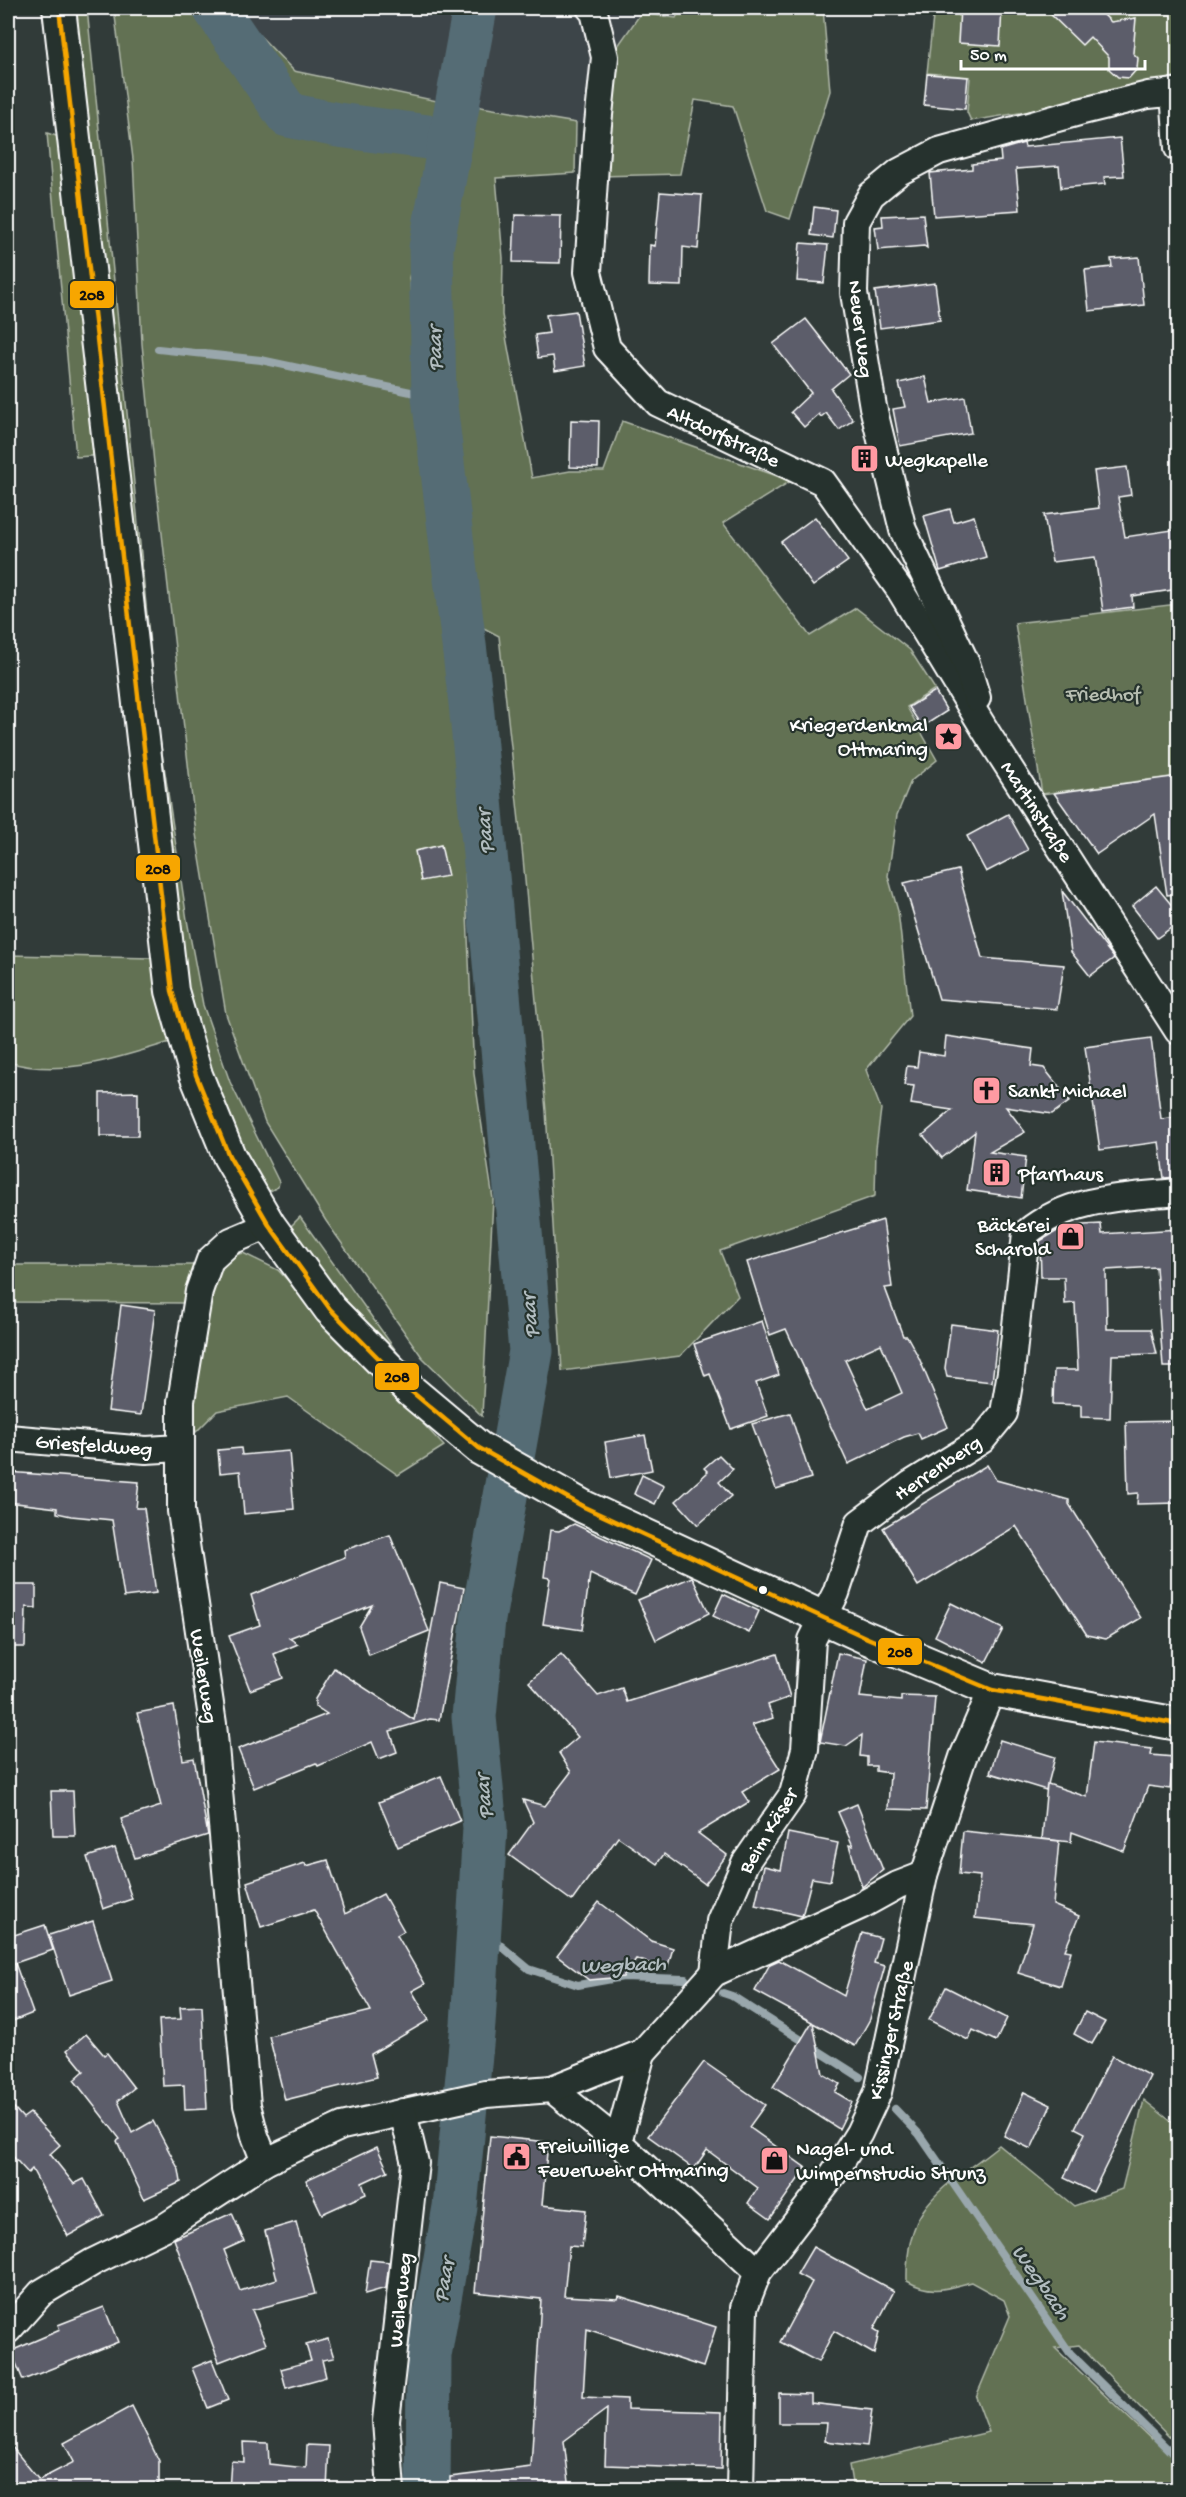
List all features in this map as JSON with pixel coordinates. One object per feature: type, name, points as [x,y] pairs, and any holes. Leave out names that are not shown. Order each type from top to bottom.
[{"type":"main road","points":[[59,8],[172,991],[196,1075],[229,1156],[269,1225],[330,1309],[411,1391],[479,1448],[584,1507],[992,1690],[1179,1724]]},
{"type":"street","name":"Altdorfstraße","points":[[590,8],[594,12],[605,57],[597,134],[588,272],[607,348],[658,403],[824,482],[900,590]]},
{"type":"street","points":[[1176,92],[1179,148]]},
{"type":"street","name":"Neuer Weg","points":[[990,738],[966,663],[903,530],[873,407],[854,292],[856,222],[871,195],[885,183],[899,172],[939,151],[1069,114],[1148,95],[1176,92]]},
{"type":"street","name":"Martinstraße","points":[[900,590],[990,738],[1179,1031]]},
{"type":"street","name":"Herrenberg","points":[[823,1616],[836,1593],[859,1523],[903,1490],[982,1440],[1004,1413],[1011,1372],[1026,1233],[1043,1219],[1095,1199],[1179,1192]]},
{"type":"street","name":"Weilerweg","points":[[265,2162],[255,2136],[248,2105],[214,1736],[181,1511],[180,1448],[182,1390],[199,1291],[210,1260],[231,1241],[269,1225]]},
{"type":"street","name":"Griesfeldweg","points":[[8,1438],[147,1450],[180,1448]]},
{"type":"street","name":"Beim Käser","points":[[714,1973],[720,1921],[745,1863],[793,1794],[805,1749],[812,1640],[823,1616]]},
{"type":"street","name":"Kissinger Straße","points":[[740,2490],[744,2308],[758,2272],[834,2173],[871,2111],[878,2092],[924,1875],[963,1757],[992,1690]]},
{"type":"street","points":[[8,2330],[41,2293],[93,2262],[165,2227],[265,2162],[342,2126],[486,2094],[552,2089],[642,2053],[714,1973],[860,1906],[898,1885],[924,1875]]},
{"type":"street","points":[[618,2142],[642,2053]]},
{"type":"street","points":[[552,2089],[618,2142],[758,2272]]},
{"type":"street","name":"Weilerweg","points":[[391,2490],[386,2421],[415,2163],[403,2112]]},
{"type":"shaded area","points":[[241,8],[681,8],[607,128],[442,102],[294,71],[238,14]]},
{"type":"green space","points":[[66,8],[87,8],[158,726],[187,920],[203,1005],[230,1082],[279,1182],[278,1187],[270,1191],[260,1188],[218,1098],[188,1008]]},
{"type":"green space","points":[[114,8],[241,8],[239,14],[294,71],[442,102],[409,278],[424,402],[444,645],[454,703],[463,823],[474,1074],[493,1199],[482,1416],[422,1357],[326,1221],[265,1122],[226,1014],[196,834],[154,463],[142,344],[133,159]]},
{"type":"green space","points":[[681,8],[823,8],[830,91],[790,219],[767,211],[733,106],[695,100],[680,174],[600,176],[613,53],[641,13],[676,18]]},
{"type":"green space","points":[[934,8],[1178,8],[1178,76],[1049,108],[971,121],[967,112],[970,77],[927,73]]},
{"type":"green space","points":[[463,104],[576,123],[575,173],[496,178],[503,258],[502,315],[532,478],[570,471],[604,471],[622,421],[791,481],[723,523],[810,636],[856,608],[910,650],[935,689],[907,707],[937,760],[911,781],[897,815],[888,876],[898,911],[910,1016],[866,1070],[881,1109],[876,1148],[875,1196],[720,1251],[738,1296],[680,1356],[562,1371],[546,1111],[523,858],[499,636],[461,616],[437,421],[432,295]]},
{"type":"green space","points":[[47,133],[69,140],[105,455],[76,457]]},
{"type":"green space","name":"Friedhof","points":[[1178,604],[1178,776],[1042,794],[1015,623]]},
{"type":"green space","points":[[8,955],[152,958],[170,1042],[110,1060],[69,1067],[49,1068],[8,1062]]},
{"type":"green space","points":[[300,1217],[417,1380],[370,1337],[287,1230]]},
{"type":"green space","points":[[243,1253],[278,1270],[444,1446],[398,1475],[288,1397],[217,1411],[191,1437],[199,1291],[210,1260]]},
{"type":"green space","points":[[8,1265],[197,1265],[189,1303],[8,1302]]},
{"type":"green space","points":[[1144,2100],[1178,2127],[1178,2446],[1079,2345],[1055,2348],[1151,2439],[1152,2433],[1178,2462],[1178,2489],[853,2489],[849,2465],[989,2432],[976,2397],[1010,2316],[1004,2300],[971,2282],[931,2289],[907,2281],[908,2254],[913,2232],[921,2214],[932,2199],[999,2145],[1074,2206],[1122,2189]]},
{"type":"building","points":[[960,8],[1002,8],[1000,46],[958,43]]},
{"type":"building","points":[[1044,8],[1097,8],[1111,22],[1136,18],[1133,53],[1138,58],[1137,69],[1129,78],[1118,77],[1109,69],[1109,57],[1090,37],[1082,45]]},
{"type":"building","points":[[927,74],[968,77],[965,109],[924,105]]},
{"type":"building","points":[[1120,138],[1124,176],[1104,177],[1105,184],[1061,188],[1059,166],[1016,169],[1020,210],[934,216],[930,173],[972,169],[972,164],[1001,161],[1000,150],[1024,143],[1025,147]]},
{"type":"building","points":[[660,192],[702,195],[698,249],[683,247],[682,286],[649,285],[650,245],[655,246]]},
{"type":"building","points":[[814,207],[836,210],[833,238],[811,235]]},
{"type":"building","points":[[923,214],[927,248],[924,246],[878,250],[875,227],[883,226],[882,216]]},
{"type":"building","points":[[515,215],[561,216],[560,263],[513,262]]},
{"type":"building","points":[[800,243],[828,245],[824,283],[797,281]]},
{"type":"building","points":[[1139,257],[1144,305],[1089,311],[1085,270],[1112,267],[1111,259]]},
{"type":"building","points":[[935,283],[940,320],[880,328],[875,291]]},
{"type":"building","points":[[576,311],[585,366],[555,371],[553,356],[538,358],[535,335],[549,333],[546,315]]},
{"type":"building","points":[[806,319],[849,374],[831,389],[853,420],[839,430],[826,413],[821,417],[819,414],[804,427],[791,412],[811,393],[773,344]]},
{"type":"building","points":[[925,377],[931,403],[965,397],[971,433],[900,446],[893,409],[905,407],[899,383]]},
{"type":"building","points":[[571,420],[599,421],[598,468],[570,467]]},
{"type":"building","points":[[1127,467],[1131,495],[1118,497],[1125,537],[1179,529],[1179,589],[1132,596],[1133,607],[1103,611],[1095,557],[1052,562],[1044,515],[1099,508],[1094,471]]},
{"type":"building","points":[[950,509],[954,522],[974,516],[986,557],[940,571],[924,516]]},
{"type":"building","points":[[815,517],[848,561],[813,586],[781,542]]},
{"type":"building","points":[[935,691],[947,711],[922,727],[909,707]]},
{"type":"building","points":[[1179,776],[1179,894],[1167,895],[1155,814],[1097,854],[1054,793]]},
{"type":"building","points":[[1008,814],[1028,850],[986,872],[967,836]]},
{"type":"building","points":[[441,845],[448,876],[421,881],[415,851]]},
{"type":"building","points":[[958,870],[982,958],[1064,965],[1057,1009],[939,999],[904,883]]},
{"type":"building","points":[[1156,886],[1179,914],[1179,922],[1157,938],[1132,906]]},
{"type":"building","points":[[1062,891],[1114,958],[1090,976],[1071,952]]},
{"type":"building","points":[[946,1036],[1033,1049],[1031,1066],[1044,1068],[1070,1101],[1052,1114],[1006,1107],[1025,1132],[990,1152],[1026,1157],[1021,1198],[967,1190],[975,1132],[942,1158],[923,1135],[952,1110],[911,1104],[914,1086],[904,1085],[907,1066],[917,1067],[919,1052],[944,1056]]},
{"type":"building","points":[[1151,1038],[1161,1119],[1179,1117],[1179,1177],[1164,1178],[1159,1142],[1100,1150],[1085,1047]]},
{"type":"building","points":[[138,1092],[138,1136],[100,1136],[100,1093]]},
{"type":"building","points":[[883,1220],[892,1287],[885,1288],[903,1336],[907,1336],[919,1358],[948,1427],[921,1439],[918,1433],[904,1437],[848,1464],[786,1329],[770,1335],[747,1262]],"holes":[[[881,1344],[902,1393],[868,1409],[845,1360]]]},
{"type":"building","points":[[1101,1224],[1102,1234],[1179,1229],[1179,1367],[1163,1367],[1156,1267],[1106,1270],[1107,1329],[1151,1329],[1157,1354],[1112,1355],[1110,1418],[1081,1417],[1081,1405],[1053,1404],[1054,1370],[1078,1370],[1075,1303],[1065,1304],[1064,1277],[1041,1277],[1040,1241],[1066,1226]]},
{"type":"building","points":[[121,1305],[155,1310],[141,1415],[108,1411]]},
{"type":"building","points":[[762,1321],[779,1375],[756,1383],[768,1416],[731,1429],[710,1374],[705,1376],[694,1344]]},
{"type":"building","points":[[951,1324],[998,1330],[992,1382],[947,1377],[945,1368]]},
{"type":"building","points":[[790,1413],[811,1478],[776,1489],[752,1424]]},
{"type":"building","points":[[1179,1421],[1179,1503],[1137,1504],[1138,1493],[1128,1494],[1126,1422]]},
{"type":"building","points":[[645,1435],[652,1470],[611,1478],[605,1442]]},
{"type":"building","points":[[241,1448],[242,1455],[289,1451],[294,1509],[244,1514],[240,1471],[220,1473],[218,1450]]},
{"type":"building","points":[[719,1455],[733,1469],[719,1482],[731,1496],[698,1525],[676,1501],[708,1472],[704,1468]]},
{"type":"building","points":[[987,1465],[996,1480],[1069,1500],[1069,1504],[1141,1618],[1106,1639],[1087,1635],[1016,1526],[918,1586],[883,1528]]},
{"type":"building","points":[[8,1472],[139,1482],[136,1508],[144,1508],[156,1593],[124,1597],[112,1520],[71,1516],[57,1513],[57,1508],[8,1502]]},
{"type":"building","points":[[642,1475],[664,1486],[655,1504],[634,1494]]},
{"type":"building","points":[[574,1524],[651,1560],[635,1595],[590,1574],[582,1630],[543,1624],[550,1578],[544,1577],[550,1530],[559,1531]]},
{"type":"building","points":[[390,1535],[429,1631],[369,1655],[359,1627],[372,1605],[289,1638],[298,1644],[274,1654],[283,1678],[250,1690],[229,1636],[260,1625],[251,1595],[345,1557],[344,1550]]},
{"type":"building","points":[[692,1577],[709,1613],[656,1640],[638,1600]]},
{"type":"building","points":[[440,1583],[464,1588],[439,1720],[430,1719],[390,1731],[397,1752],[379,1759],[372,1742],[318,1766],[316,1763],[254,1788],[238,1749],[327,1714],[315,1706],[315,1699],[334,1668],[414,1720]]},
{"type":"building","points":[[8,1585],[36,1585],[36,1608],[26,1607],[25,1647],[8,1647]]},
{"type":"building","points":[[723,1594],[759,1611],[749,1633],[713,1616]]},
{"type":"building","points":[[951,1603],[1003,1629],[986,1662],[935,1636]]},
{"type":"building","points":[[838,1653],[867,1659],[860,1697],[901,1701],[901,1696],[935,1697],[926,1810],[888,1809],[890,1773],[876,1771],[876,1766],[867,1766],[867,1757],[860,1756],[862,1735],[846,1746],[820,1742]]},
{"type":"building","points":[[561,1654],[598,1696],[622,1688],[627,1702],[777,1654],[790,1697],[768,1705],[773,1718],[752,1725],[780,1769],[742,1792],[749,1802],[698,1833],[727,1855],[705,1884],[664,1854],[657,1864],[618,1837],[572,1901],[509,1855],[533,1822],[523,1800],[545,1806],[571,1772],[559,1753],[578,1737],[529,1682]]},
{"type":"building","points":[[174,1706],[183,1760],[194,1758],[208,1835],[135,1858],[121,1819],[161,1806],[137,1713]]},
{"type":"building","points":[[1000,1740],[1055,1757],[1048,1784],[1087,1797],[1094,1742],[1152,1749],[1151,1755],[1174,1757],[1170,1789],[1148,1786],[1124,1851],[1072,1832],[1071,1842],[1042,1839],[1047,1784],[1046,1790],[990,1773]]},
{"type":"building","points":[[441,1776],[460,1821],[398,1847],[379,1802]]},
{"type":"building","points":[[51,1791],[73,1791],[75,1836],[53,1836]]},
{"type":"building","points":[[857,1804],[883,1870],[862,1887],[849,1845],[853,1846],[838,1812]]},
{"type":"building","points":[[963,1831],[1059,1841],[1053,1905],[1079,1916],[1065,1950],[1071,1951],[1061,1986],[1018,1973],[1033,1924],[975,1918],[980,1876],[959,1874]]},
{"type":"building","points":[[788,1833],[838,1843],[830,1881],[812,1878],[802,1916],[755,1905],[764,1866],[781,1870]]},
{"type":"building","points":[[115,1848],[132,1899],[103,1909],[87,1857]]},
{"type":"building","points":[[328,1860],[345,1914],[383,1894],[404,1931],[397,1935],[425,1984],[412,1991],[429,2020],[371,2054],[377,2077],[285,2100],[269,2036],[371,2011],[314,1910],[261,1927],[247,1882],[305,1863],[306,1866]]},
{"type":"building","points":[[599,1902],[651,1941],[673,1948],[667,1969],[636,1959],[623,1977],[589,1980],[557,1956]]},
{"type":"building","points":[[93,1921],[112,1981],[69,1995],[49,1935]]},
{"type":"building","points":[[45,1925],[53,1950],[15,1963],[33,2013],[8,2023],[8,1937]]},
{"type":"building","points":[[862,1933],[881,1938],[874,1963],[885,1966],[870,2019],[855,2046],[813,2023],[823,2074],[840,2084],[835,2092],[852,2102],[839,2129],[773,2087],[812,2022],[755,1991],[770,1964],[779,1960],[844,1996]]},
{"type":"building","points":[[946,1987],[1007,2018],[996,2041],[973,2030],[968,2040],[929,2020]]},
{"type":"building","points":[[202,2006],[207,2109],[185,2110],[184,2085],[163,2086],[159,2020],[181,2019],[180,2007]]},
{"type":"building","points":[[1085,2012],[1105,2022],[1092,2044],[1074,2034]]},
{"type":"building","points":[[86,2034],[104,2055],[107,2053],[134,2088],[118,2101],[132,2133],[153,2121],[179,2170],[181,2182],[144,2199],[117,2141],[120,2139],[74,2080],[84,2071],[67,2050]]},
{"type":"building","points":[[1112,2056],[1150,2076],[1093,2192],[1064,2178],[1085,2133],[1075,2128]]},
{"type":"building","points":[[704,2062],[765,2105],[749,2127],[806,2168],[770,2219],[748,2203],[758,2188],[707,2150],[694,2169],[648,2136]]},
{"type":"building","points":[[1024,2092],[1051,2105],[1031,2149],[1004,2136]]},
{"type":"building","points":[[8,2101],[23,2118],[30,2113],[60,2145],[50,2154],[74,2184],[84,2179],[104,2216],[68,2236],[32,2169],[28,2173],[8,2151]]},
{"type":"building","points":[[490,2136],[548,2142],[542,2205],[586,2210],[582,2247],[569,2246],[564,2296],[618,2299],[619,2296],[716,2327],[703,2367],[587,2329],[583,2397],[627,2399],[627,2409],[722,2412],[721,2469],[605,2465],[607,2409],[564,2441],[570,2490],[450,2490],[450,2477],[531,2467],[541,2299],[475,2292]]},
{"type":"building","points":[[377,2147],[388,2171],[362,2183],[366,2194],[322,2214],[306,2180]]},
{"type":"building","points":[[232,2213],[244,2241],[224,2250],[240,2291],[277,2279],[265,2231],[296,2222],[315,2294],[252,2310],[266,2344],[219,2362],[174,2239]]},
{"type":"building","points":[[813,2247],[894,2291],[874,2329],[879,2332],[874,2354],[834,2331],[818,2362],[780,2342],[812,2282],[797,2274]]},
{"type":"building","points":[[370,2260],[389,2262],[386,2288],[365,2294]]},
{"type":"building","points":[[104,2307],[118,2342],[23,2380],[11,2351],[60,2330],[58,2325]]},
{"type":"building","points":[[328,2339],[334,2358],[322,2360],[326,2377],[286,2388],[281,2369],[311,2361],[306,2345]]},
{"type":"building","points":[[212,2360],[228,2400],[208,2408],[192,2368]]},
{"type":"building","points":[[779,2393],[811,2394],[811,2403],[872,2410],[867,2446],[825,2441],[827,2423],[779,2423]]},
{"type":"building","points":[[132,2406],[159,2461],[159,2483],[146,2490],[8,2490],[8,2442],[39,2480],[74,2462],[64,2443]]},
{"type":"building","points":[[243,2442],[268,2443],[269,2464],[306,2468],[307,2445],[329,2446],[327,2490],[229,2490],[231,2461],[244,2462]]},
{"type":"waterway","name":"Paar","points":[[215,8],[288,115],[338,125],[450,140]]},
{"type":"waterway","name":"Paar","points":[[428,2490],[429,2355],[455,2207],[473,2024],[485,1828],[474,1717],[483,1619],[531,1351],[471,703],[434,397],[431,248],[475,8]]},
{"type":"waterway","points":[[158,349],[261,360],[434,397]]},
{"type":"waterway","name":"Wegbach","points":[[480,1918],[499,1944],[529,1969],[578,1985],[623,1977],[685,1979]]},
{"type":"waterway","name":"Wegbach","points":[[723,1993],[732,1996],[860,2077]]},
{"type":"waterway","name":"Wegbach","points":[[895,2109],[919,2134],[1070,2353],[1178,2459]]},
{"type":"transit line","name":"208","points":[[59,8],[172,991],[196,1075],[229,1156],[269,1225],[330,1309],[411,1391],[479,1448],[584,1507],[865,1637],[992,1690],[1178,1724]]},
{"type":"place","name":"Wegkapelle","points":[[864,459]]},
{"type":"place","name":"Kriegerdenkmal Ottmaring","points":[[949,736]]},
{"type":"place","name":"Sankt Michael","points":[[987,1090]]},
{"type":"place","name":"Pfarrhaus","points":[[997,1173]]},
{"type":"place","name":"Bäckerei Scharold","points":[[1071,1236]]},
{"type":"place","name":"Freiwillige Feuerwehr Ottmaring","points":[[517,2157]]},
{"type":"place","name":"Nagel- und Wimpernstudio Strunz","points":[[775,2160]]}]
